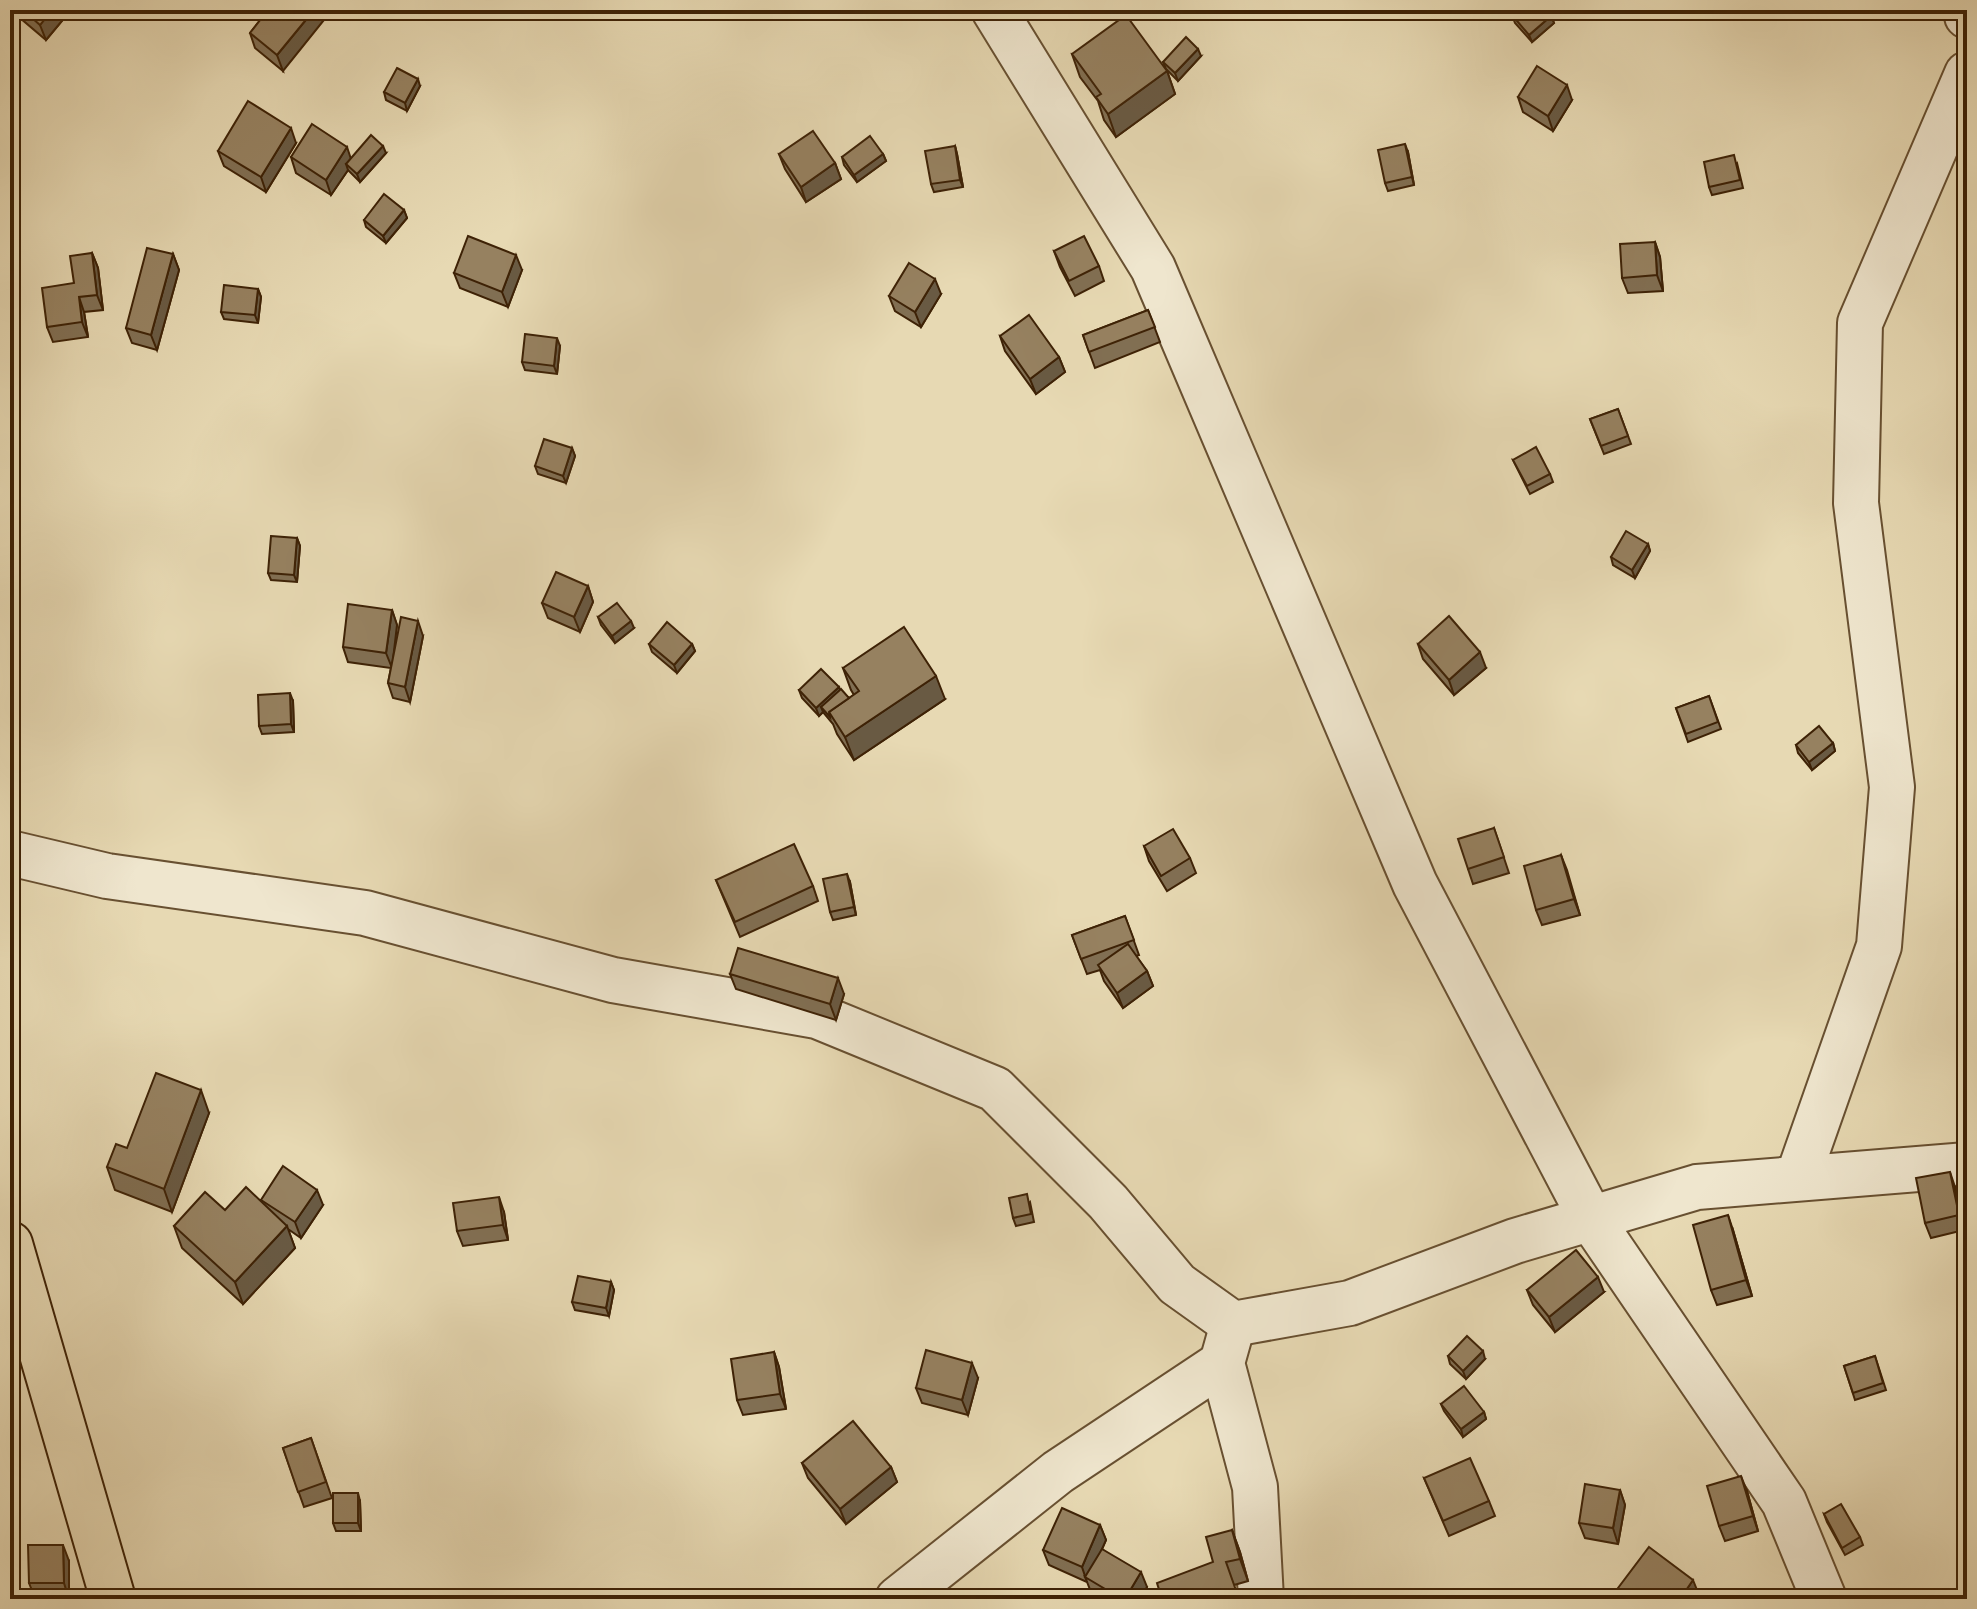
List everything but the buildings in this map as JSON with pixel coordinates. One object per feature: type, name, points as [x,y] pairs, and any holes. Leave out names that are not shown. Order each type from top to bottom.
[{"type":"main road","points":[[10,1244],[113,1599]]},
{"type":"street","points":[[994,10],[1153,268],[1415,884],[1591,1219],[1784,1502],[1824,1599]]},
{"type":"street","points":[[1798,1177],[1879,946],[1892,787],[1856,503],[1860,323],[1967,74]]},
{"type":"street","points":[[10,853],[107,876],[365,913],[613,980],[817,1016],[995,1089],[1108,1202],[1228,1343],[1255,1487],[1261,1599]]},
{"type":"street","points":[[898,1599],[1228,1343],[1350,1303],[1515,1241],[1697,1187],[1967,1165]]}]
